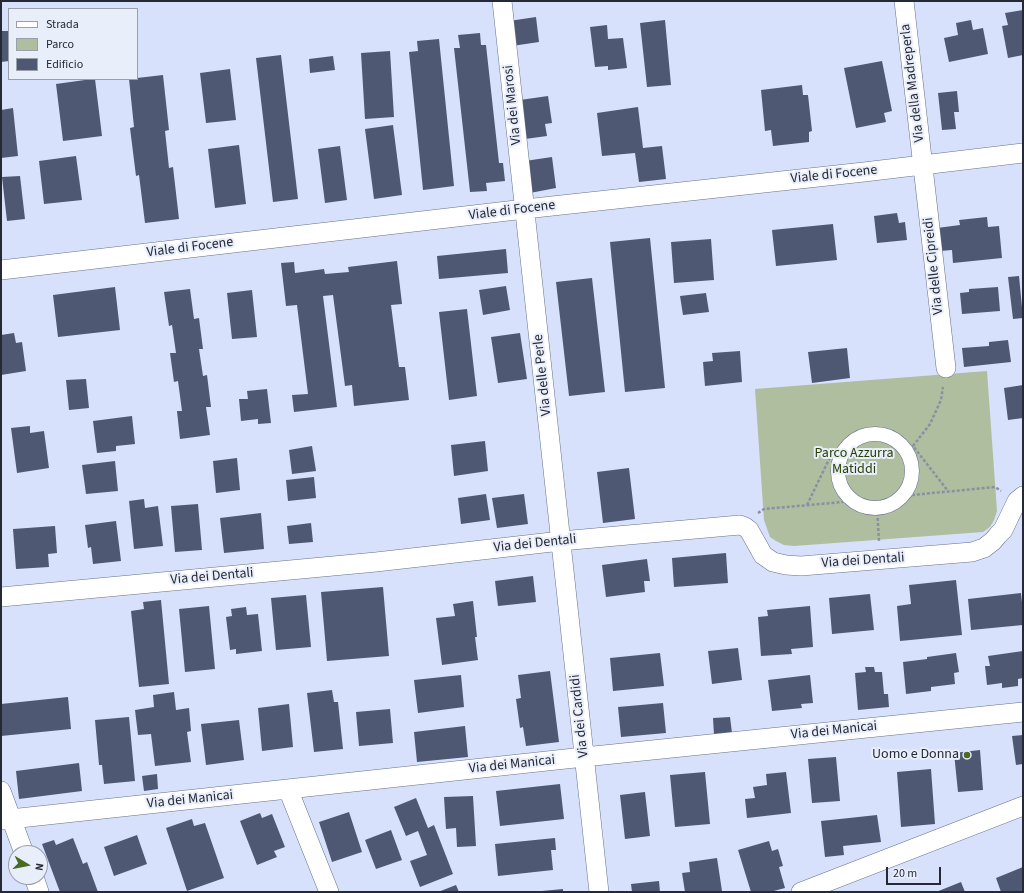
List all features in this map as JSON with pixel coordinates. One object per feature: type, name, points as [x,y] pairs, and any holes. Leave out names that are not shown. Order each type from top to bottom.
[{"type":"street","name":"Via dei Marosi","points":[[502,1],[525,209]]},
{"type":"street","name":"Via della Madreperla","points":[[904,1],[923,165]]},
{"type":"street","name":"Viale di Focene","points":[[1,270],[1023,153]]},
{"type":"street","name":"Via delle Cipreidi","points":[[923,165],[946,368]]},
{"type":"street","name":"Via delle Perle","points":[[525,209],[561,541]]},
{"type":"street","points":[[882,434],[891,437],[909,448],[912,474],[908,488],[895,502],[886,506],[877,508],[861,505],[854,501],[842,486],[839,476],[841,456],[853,441],[862,436],[882,434]]},
{"type":"street","name":"Via dei Dentali","points":[[1,597],[368,563],[561,541],[740,525],[747,528],[763,555],[773,562],[786,565],[801,566],[972,552],[989,545],[998,535],[1020,498]]},
{"type":"street","name":"Via dei Cardidi","points":[[561,541],[599,892]]},
{"type":"street","name":"Via dei Manicai","points":[[6,819],[1023,712]]},
{"type":"street","points":[[288,790],[328,892]]},
{"type":"street","points":[[1,791],[6,819],[20,845]]},
{"type":"street","points":[[801,892],[1023,806]]},
{"type":"path","points":[[946,368],[941,400],[930,424],[909,448],[948,492]]},
{"type":"path","points":[[807,505],[832,453],[841,456]]},
{"type":"path","points":[[902,496],[995,487],[1020,498]]},
{"type":"path","points":[[740,525],[764,509],[854,501]]},
{"type":"path","points":[[877,508],[880,560]]},
{"type":"green space","name":"Parco Azzurra Matiddi","points":[[987,371],[997,511],[990,527],[983,532],[794,546],[784,545],[770,537],[764,520],[755,389]]},
{"type":"building","points":[[1023,10],[1023,55],[1008,58],[1002,26],[1008,25],[1005,13]]},
{"type":"building","points":[[536,17],[539,42],[512,46],[509,21]]},
{"type":"building","points":[[665,20],[671,85],[647,87],[640,23]]},
{"type":"building","points":[[971,20],[973,30],[983,28],[988,54],[949,62],[944,38],[958,35],[956,23]]},
{"type":"building","points":[[607,25],[608,39],[623,38],[627,68],[608,70],[608,66],[595,67],[590,27]]},
{"type":"building","points":[[1,31],[8,31],[8,61],[1,62]]},
{"type":"building","points":[[480,33],[481,45],[486,45],[499,163],[503,163],[505,181],[486,183],[487,191],[470,192],[454,48],[460,48],[458,35]]},
{"type":"building","points":[[439,39],[454,186],[423,190],[409,52],[418,51],[417,41]]},
{"type":"building","points":[[390,51],[394,117],[365,119],[361,53]]},
{"type":"building","points":[[281,55],[298,199],[273,202],[256,58]]},
{"type":"building","points":[[333,56],[335,70],[310,73],[309,59]]},
{"type":"building","points":[[882,61],[892,111],[884,113],[886,122],[856,128],[844,68]]},
{"type":"building","points":[[230,69],[236,120],[206,123],[200,73]]},
{"type":"building","points":[[163,75],[169,130],[165,131],[169,168],[173,167],[179,219],[145,223],[139,175],[136,176],[130,128],[134,127],[129,80],[138,80],[138,78]]},
{"type":"building","points":[[95,80],[102,136],[63,141],[56,84]]},
{"type":"building","points":[[802,85],[803,95],[808,95],[812,131],[809,132],[809,142],[773,146],[771,130],[765,131],[761,90]]},
{"type":"building","points":[[957,91],[959,112],[954,112],[956,129],[942,130],[938,93]]},
{"type":"building","points":[[548,96],[552,123],[545,124],[547,136],[525,139],[520,100]]},
{"type":"building","points":[[638,107],[643,148],[662,146],[666,179],[639,182],[635,153],[602,156],[597,113]]},
{"type":"building","points":[[13,108],[18,156],[1,158],[1,110]]},
{"type":"building","points":[[393,125],[402,195],[374,199],[365,129]]},
{"type":"building","points":[[239,145],[246,204],[215,208],[208,149]]},
{"type":"building","points":[[340,146],[347,200],[325,203],[318,149]]},
{"type":"building","points":[[76,156],[82,200],[44,204],[39,161]]},
{"type":"building","points":[[552,157],[556,188],[530,193],[525,161]]},
{"type":"building","points":[[20,176],[25,219],[7,221],[2,177]]},
{"type":"building","points":[[897,213],[899,223],[905,222],[907,240],[877,243],[874,216]]},
{"type":"building","points":[[987,217],[988,227],[999,226],[1002,258],[953,263],[952,250],[940,251],[937,228],[960,225],[959,220]]},
{"type":"building","points":[[833,224],[837,260],[776,266],[772,230]]},
{"type":"building","points":[[650,238],[665,388],[625,392],[610,242]]},
{"type":"building","points":[[711,239],[714,280],[674,283],[671,242]]},
{"type":"building","points":[[506,249],[508,273],[439,279],[437,256]]},
{"type":"building","points":[[397,261],[402,304],[391,305],[399,367],[405,367],[409,400],[354,406],[352,385],[345,386],[333,295],[323,296],[337,407],[294,412],[292,395],[308,394],[297,305],[286,306],[281,263],[294,262],[295,273],[324,269],[325,274],[349,272],[348,267]]},
{"type":"building","points":[[1019,276],[1023,318],[1013,319],[1008,277]]},
{"type":"building","points":[[592,278],[605,392],[569,396],[556,282]]},
{"type":"building","points":[[506,286],[510,310],[483,315],[479,290]]},
{"type":"building","points":[[115,287],[120,330],[58,337],[53,295]]},
{"type":"building","points":[[998,287],[1000,311],[962,314],[960,293],[969,292],[969,289]]},
{"type":"building","points":[[190,289],[194,319],[199,318],[203,349],[199,349],[203,376],[207,375],[211,407],[206,407],[210,435],[180,439],[177,411],[182,411],[178,381],[174,382],[170,353],[176,353],[172,325],[169,326],[164,292]]},
{"type":"building","points":[[252,290],[257,337],[232,339],[227,293]]},
{"type":"building","points":[[706,293],[709,312],[683,315],[680,296]]},
{"type":"building","points":[[467,309],[477,396],[449,400],[439,312]]},
{"type":"building","points":[[14,333],[16,343],[22,342],[26,371],[1,375],[1,335]]},
{"type":"building","points":[[520,333],[527,379],[498,383],[491,337]]},
{"type":"building","points":[[1008,340],[1011,362],[964,367],[962,348],[989,346],[989,342]]},
{"type":"building","points":[[847,348],[850,378],[812,383],[808,352]]},
{"type":"building","points":[[740,351],[742,382],[705,386],[703,362],[713,361],[712,353]]},
{"type":"building","points":[[86,379],[89,408],[69,410],[66,380]]},
{"type":"building","points":[[1023,385],[1023,418],[1008,420],[1004,388]]},
{"type":"building","points":[[267,389],[271,423],[258,424],[258,419],[241,421],[239,399],[248,399],[247,391]]},
{"type":"building","points":[[132,416],[135,444],[116,446],[116,451],[97,453],[93,421]]},
{"type":"building","points":[[30,426],[30,433],[44,431],[49,468],[17,473],[11,428]]},
{"type":"building","points":[[485,441],[488,471],[454,476],[451,445]]},
{"type":"building","points":[[312,446],[316,471],[292,474],[289,450]]},
{"type":"building","points":[[237,458],[240,490],[216,493],[213,461]]},
{"type":"building","points":[[115,461],[118,491],[86,494],[82,465]]},
{"type":"building","points":[[629,468],[635,519],[603,523],[597,472]]},
{"type":"building","points":[[314,477],[316,498],[288,501],[286,480]]},
{"type":"building","points":[[486,494],[490,520],[461,524],[458,498]]},
{"type":"building","points":[[524,494],[528,524],[497,528],[492,498]]},
{"type":"building","points":[[144,499],[145,508],[158,506],[163,546],[134,549],[129,501]]},
{"type":"building","points":[[198,504],[202,550],[175,552],[171,506]]},
{"type":"building","points":[[261,513],[264,549],[224,553],[220,518]]},
{"type":"building","points":[[116,521],[121,561],[93,564],[91,547],[88,548],[85,525]]},
{"type":"building","points":[[311,523],[313,542],[289,544],[287,526]]},
{"type":"building","points":[[55,526],[57,553],[48,554],[49,567],[16,569],[13,529]]},
{"type":"building","points":[[726,553],[728,583],[674,587],[672,558]]},
{"type":"building","points":[[647,559],[650,581],[644,581],[645,592],[606,597],[602,565]]},
{"type":"building","points":[[533,576],[536,602],[498,606],[495,581]]},
{"type":"building","points":[[956,580],[962,635],[900,641],[897,606],[911,604],[909,585]]},
{"type":"building","points":[[383,587],[389,656],[327,661],[321,592]]},
{"type":"building","points":[[1021,593],[1023,625],[971,630],[968,599]]},
{"type":"building","points":[[870,594],[874,630],[832,634],[829,598]]},
{"type":"building","points":[[306,595],[311,647],[276,650],[271,598]]},
{"type":"building","points":[[161,600],[169,684],[139,687],[131,611],[144,609],[143,602]]},
{"type":"building","points":[[473,601],[478,660],[442,665],[436,618],[455,616],[453,604]]},
{"type":"building","points":[[209,606],[215,669],[185,672],[179,609]]},
{"type":"building","points":[[810,606],[813,647],[791,649],[792,654],[761,656],[758,617],[768,616],[767,610]]},
{"type":"building","points":[[246,607],[247,615],[258,614],[262,651],[236,654],[236,649],[230,650],[226,617],[232,616],[231,609]]},
{"type":"building","points":[[738,648],[742,680],[712,684],[708,651]]},
{"type":"building","points":[[1023,651],[1023,678],[1018,679],[1018,686],[1002,688],[1002,683],[987,685],[985,666],[990,666],[988,656]]},
{"type":"building","points":[[660,653],[664,686],[613,691],[610,658]]},
{"type":"building","points":[[956,653],[959,672],[954,673],[955,684],[931,687],[931,691],[906,694],[903,662]]},
{"type":"building","points":[[865,667],[874,667],[875,672],[882,672],[884,694],[888,694],[889,707],[858,710],[855,673],[866,672]]},
{"type":"building","points":[[550,671],[559,742],[526,746],[523,727],[520,728],[516,699],[521,698],[518,675]]},
{"type":"building","points":[[461,675],[464,707],[418,713],[414,680]]},
{"type":"building","points":[[810,675],[813,703],[801,704],[802,708],[772,711],[768,680]]},
{"type":"building","points":[[332,690],[334,702],[338,702],[343,749],[314,752],[307,693]]},
{"type":"building","points":[[174,692],[176,710],[189,708],[191,731],[187,732],[191,762],[155,766],[151,734],[138,735],[135,710],[154,707],[153,695]]},
{"type":"building","points":[[68,697],[71,729],[1,736],[1,704]]},
{"type":"building","points":[[663,703],[666,733],[621,737],[618,707]]},
{"type":"building","points":[[289,704],[293,747],[262,751],[258,708]]},
{"type":"building","points":[[390,709],[393,743],[359,746],[356,712]]},
{"type":"building","points":[[129,717],[135,781],[104,784],[102,765],[99,765],[95,720]]},
{"type":"building","points":[[730,717],[732,733],[714,735],[713,718]]},
{"type":"building","points":[[239,720],[244,760],[206,765],[201,724]]},
{"type":"building","points":[[465,726],[468,757],[417,762],[414,732]]},
{"type":"building","points":[[1023,735],[1023,764],[1016,765],[1012,736]]},
{"type":"building","points":[[980,750],[983,790],[958,792],[954,753]]},
{"type":"building","points":[[836,757],[840,801],[812,803],[808,759]]},
{"type":"building","points":[[79,763],[82,791],[19,799],[16,771]]},
{"type":"building","points":[[931,769],[935,824],[901,827],[897,772]]},
{"type":"building","points":[[705,772],[710,824],[675,827],[670,775]]},
{"type":"building","points":[[786,772],[791,813],[747,818],[745,799],[755,798],[753,787],[767,785],[766,774]]},
{"type":"building","points":[[157,774],[158,789],[144,791],[142,776]]},
{"type":"building","points":[[560,784],[564,819],[500,826],[496,791]]},
{"type":"building","points":[[645,792],[650,836],[625,839],[620,795]]},
{"type":"building","points":[[473,796],[476,846],[457,847],[456,828],[446,829],[444,797]]},
{"type":"building","points":[[416,798],[428,828],[434,825],[453,874],[420,887],[410,861],[427,855],[418,831],[406,836],[394,807]]},
{"type":"building","points":[[349,812],[362,852],[332,862],[319,822]]},
{"type":"building","points":[[260,813],[262,818],[272,814],[285,847],[274,851],[277,857],[257,865],[240,821]]},
{"type":"building","points":[[877,815],[881,842],[843,846],[844,855],[825,857],[821,821]]},
{"type":"building","points":[[192,819],[194,826],[205,823],[224,878],[187,891],[166,828]]},
{"type":"building","points":[[391,830],[402,860],[376,869],[365,840]]},
{"type":"building","points":[[137,835],[147,864],[114,876],[104,847]]},
{"type":"building","points":[[73,838],[83,864],[87,862],[98,892],[60,892],[48,860],[48,845],[42,844],[54,840],[56,845]]},
{"type":"building","points":[[555,838],[556,850],[551,850],[553,870],[498,876],[495,844]]},
{"type":"building","points":[[769,841],[772,851],[778,849],[783,866],[779,867],[785,888],[770,892],[751,892],[738,850]]},
{"type":"building","points":[[717,858],[722,891],[685,892],[682,873],[690,872],[689,862]]},
{"type":"building","points":[[1023,867],[1023,892],[1001,892],[996,878]]},
{"type":"building","points":[[659,881],[660,892],[632,892],[631,884]]},
{"type":"building","points":[[961,882],[965,892],[936,892]]},
{"type":"building","points":[[456,885],[459,892],[438,892]]},
{"type":"building","points":[[563,889],[563,892],[542,892],[542,891]]},
{"type":"place","name":"Uomo e Donna","points":[[967,755]]}]
